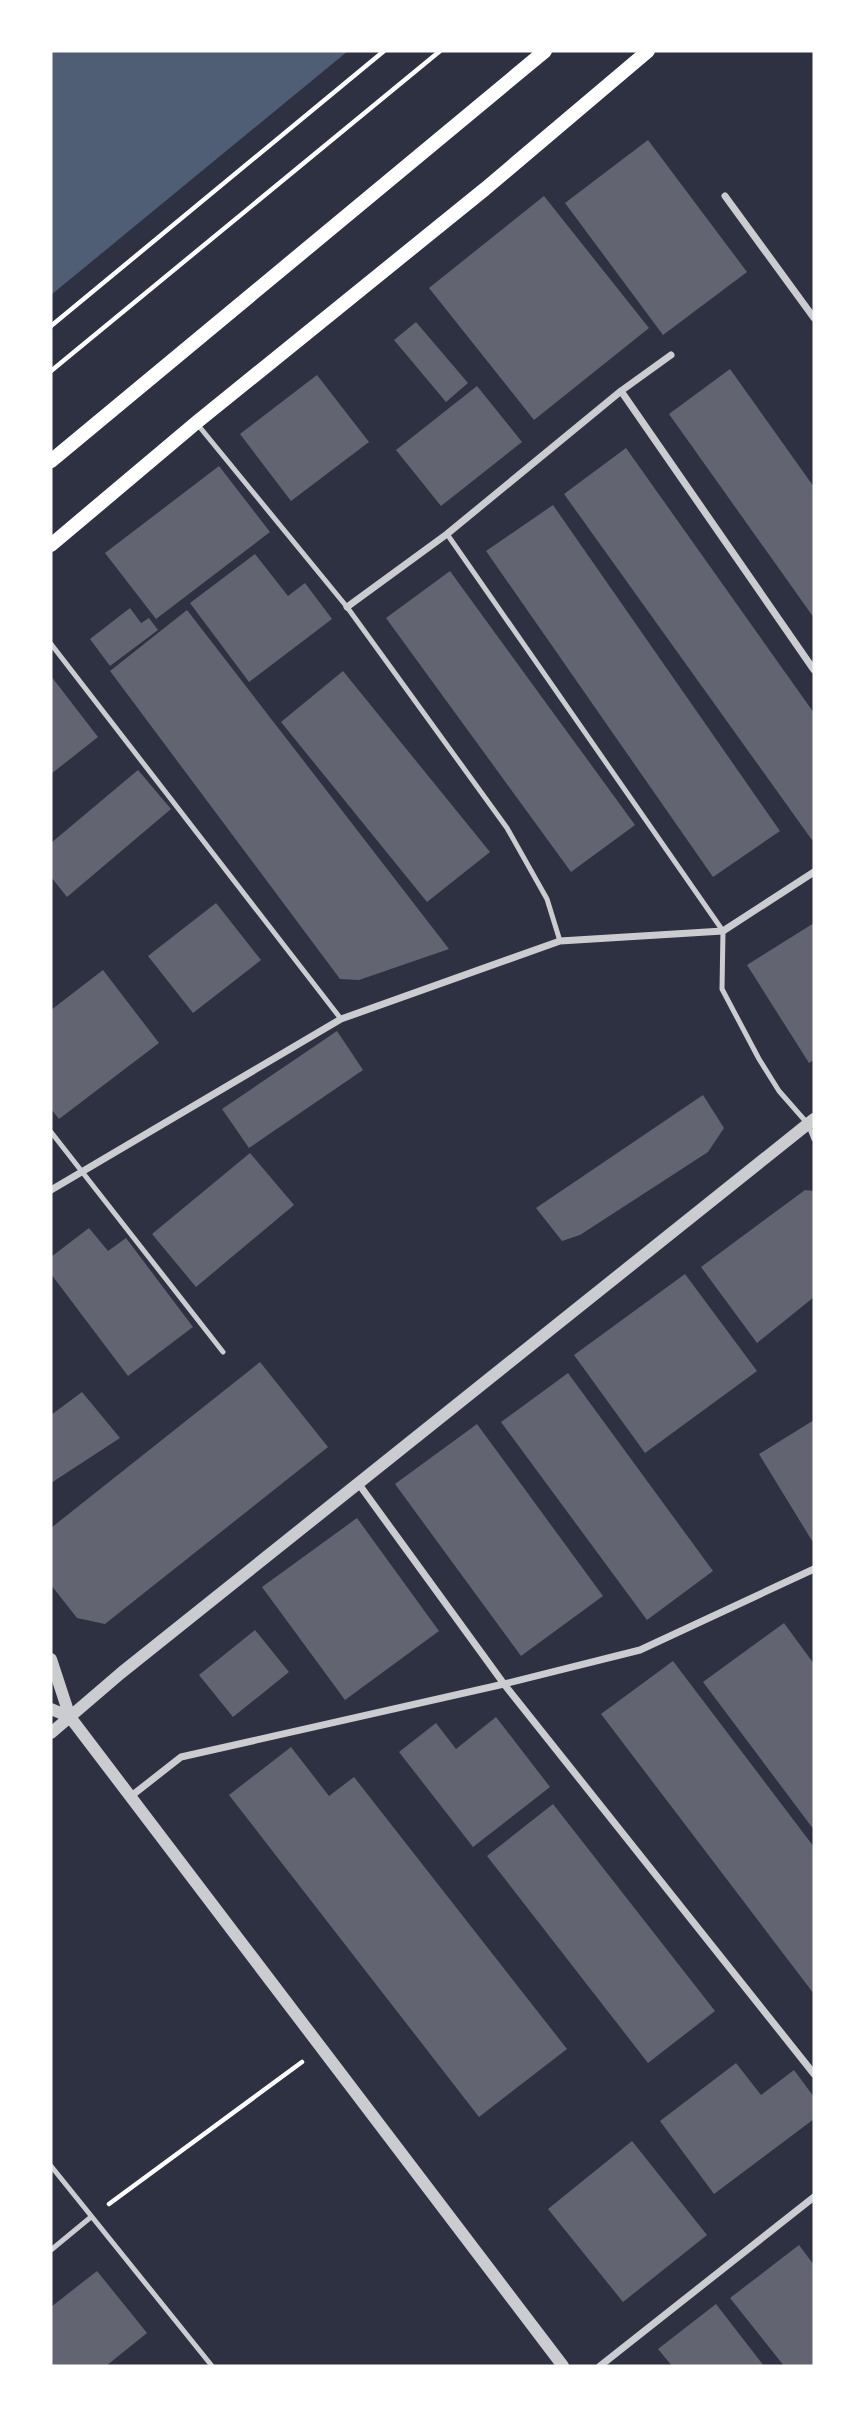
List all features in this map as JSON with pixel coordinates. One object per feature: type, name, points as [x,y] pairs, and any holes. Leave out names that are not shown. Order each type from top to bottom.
[{"type":"main road","points":[[51,461],[545,51]]},
{"type":"main road","points":[[51,545],[197,422],[485,189],[648,51]]},
{"type":"street","points":[[725,196],[814,318]]},
{"type":"street","points":[[347,607],[447,534],[621,391],[671,355]]},
{"type":"street","points":[[621,391],[814,670]]},
{"type":"street","points":[[51,1190],[341,1019],[560,941],[723,931],[814,872]]},
{"type":"street","points":[[51,1733],[121,1673],[811,1121]]},
{"type":"street","points":[[358,1483],[504,1684],[814,2074]]},
{"type":"street","points":[[130,1797],[181,1757],[504,1684],[640,1650],[814,1569]]},
{"type":"street","points":[[51,1659],[70,1717],[563,2366]]},
{"type":"street","points":[[51,1709],[70,1717]]},
{"type":"street","points":[[600,2366],[814,2197]]},
{"type":"lane","points":[[197,422],[347,607],[507,828],[547,899],[560,941]]},
{"type":"lane","points":[[447,534],[723,931],[722,989],[779,1091],[811,1121],[814,1139]]},
{"type":"lane","points":[[51,645],[341,1019]]},
{"type":"lane","points":[[51,1132],[223,1352]]},
{"type":"lane","points":[[51,2166],[212,2366]]},
{"type":"lane","points":[[51,2249],[91,2217]]},
{"type":"path","points":[[51,326],[384,51]]},
{"type":"path","points":[[51,371],[440,51]]},
{"type":"path","points":[[91,2217],[321,2048]]},
{"type":"water","points":[[51,51],[348,51],[51,295]]},
{"type":"building","points":[[648,140],[747,272],[663,335],[565,203]]},
{"type":"building","points":[[544,196],[649,328],[534,420],[429,288]]},
{"type":"building","points":[[416,322],[468,383],[446,402],[394,340]]},
{"type":"building","points":[[730,369],[814,487],[814,618],[669,414]]},
{"type":"building","points":[[317,375],[369,442],[291,501],[240,434]]},
{"type":"building","points":[[477,386],[522,442],[441,506],[396,450]]},
{"type":"building","points":[[626,448],[814,713],[812,840],[564,494]]},
{"type":"building","points":[[219,466],[270,532],[156,619],[105,553]]},
{"type":"building","points":[[553,505],[780,831],[713,877],[486,551]]},
{"type":"building","points":[[255,554],[288,596],[305,583],[332,619],[249,682],[190,603]]},
{"type":"building","points":[[450,571],[635,825],[571,872],[386,618]]},
{"type":"building","points":[[130,608],[141,623],[149,618],[158,630],[110,666],[90,639]]},
{"type":"building","points":[[187,610],[449,949],[359,980],[340,979],[110,671]]},
{"type":"building","points":[[343,671],[490,852],[427,902],[281,722]]},
{"type":"building","points":[[51,676],[98,737],[51,774]]},
{"type":"building","points":[[138,770],[171,809],[67,897],[51,877],[51,843]]},
{"type":"building","points":[[216,903],[261,960],[193,1013],[148,956]]},
{"type":"building","points":[[814,923],[814,1060],[809,1063],[747,965]]},
{"type":"building","points":[[103,970],[159,1043],[59,1119],[51,1109],[51,1010]]},
{"type":"building","points":[[337,1031],[363,1070],[249,1148],[222,1109]]},
{"type":"building","points":[[703,1095],[724,1128],[708,1152],[580,1235],[562,1241],[536,1208]]},
{"type":"building","points":[[250,1153],[294,1205],[196,1287],[152,1234]]},
{"type":"building","points":[[805,1190],[814,1191],[814,1297],[757,1343],[701,1267]]},
{"type":"building","points":[[89,1228],[108,1251],[126,1238],[193,1327],[128,1376],[51,1274],[51,1257]]},
{"type":"building","points":[[685,1274],[757,1371],[645,1453],[574,1355]]},
{"type":"building","points":[[260,1362],[328,1447],[105,1624],[77,1618],[51,1585],[51,1528]]},
{"type":"building","points":[[568,1373],[713,1571],[647,1620],[501,1422]]},
{"type":"building","points":[[82,1392],[120,1438],[51,1483],[51,1415]]},
{"type":"building","points":[[814,1420],[814,1544],[759,1454]]},
{"type":"building","points":[[477,1424],[603,1596],[521,1656],[395,1484]]},
{"type":"building","points":[[357,1518],[439,1631],[345,1700],[262,1587]]},
{"type":"building","points":[[784,1623],[814,1664],[814,1830],[703,1682]]},
{"type":"building","points":[[255,1630],[289,1672],[233,1717],[199,1675]]},
{"type":"building","points":[[673,1661],[814,1847],[814,1994],[601,1714]]},
{"type":"building","points":[[496,1717],[550,1787],[473,1847],[399,1752],[436,1723],[456,1749]]},
{"type":"building","points":[[291,1747],[329,1796],[354,1777],[567,2049],[479,2117],[229,1795]]},
{"type":"building","points":[[553,1804],[715,2011],[648,2063],[487,1856]]},
{"type":"building","points":[[736,2063],[761,2095],[794,2070],[814,2097],[814,2119],[714,2194],[660,2121]]},
{"type":"building","points":[[632,2141],[707,2235],[623,2302],[548,2209]]},
{"type":"building","points":[[799,2245],[814,2265],[814,2366],[784,2366],[730,2298]]},
{"type":"building","points":[[97,2271],[147,2333],[106,2366],[51,2366],[51,2307]]},
{"type":"building","points":[[716,2304],[764,2366],[672,2366],[658,2349]]}]
